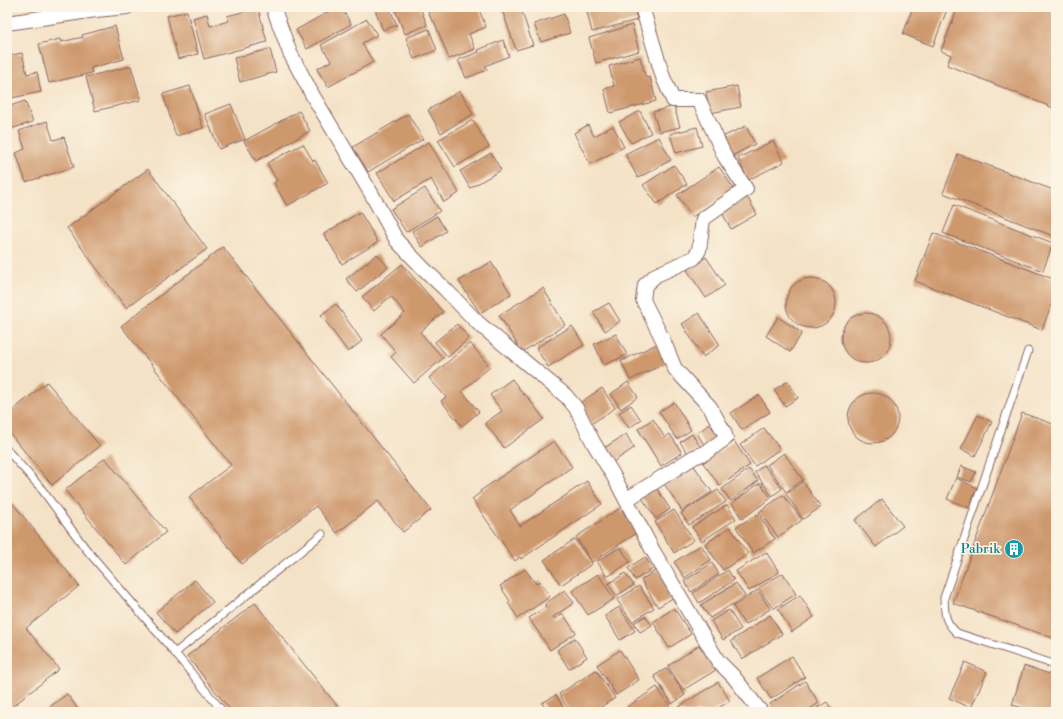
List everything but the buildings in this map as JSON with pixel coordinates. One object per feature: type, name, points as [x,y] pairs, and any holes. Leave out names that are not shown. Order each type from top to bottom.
[{"type":"street","points":[[7,23],[127,7]]},
{"type":"street","points":[[273,7],[290,53],[313,96],[371,193],[397,240],[478,323],[566,396],[576,408],[593,442],[613,475],[687,611],[704,636],[718,661],[733,676],[761,712]]},
{"type":"street","points":[[626,500],[694,457],[705,453],[726,438],[710,407],[675,369],[663,340],[643,300],[645,285],[656,275],[694,258],[699,250],[703,219],[746,189],[725,157],[699,100],[673,100],[663,77],[642,7]]},
{"type":"lane","points":[[1028,351],[944,598],[945,616],[949,625],[957,634],[1056,665]]},
{"type":"lane","points":[[7,450],[40,487],[86,549],[175,653],[223,712]]},
{"type":"lane","points":[[175,653],[322,534]]},
{"type":"place","name":"Pabrik","points":[[1014,549]]}]
